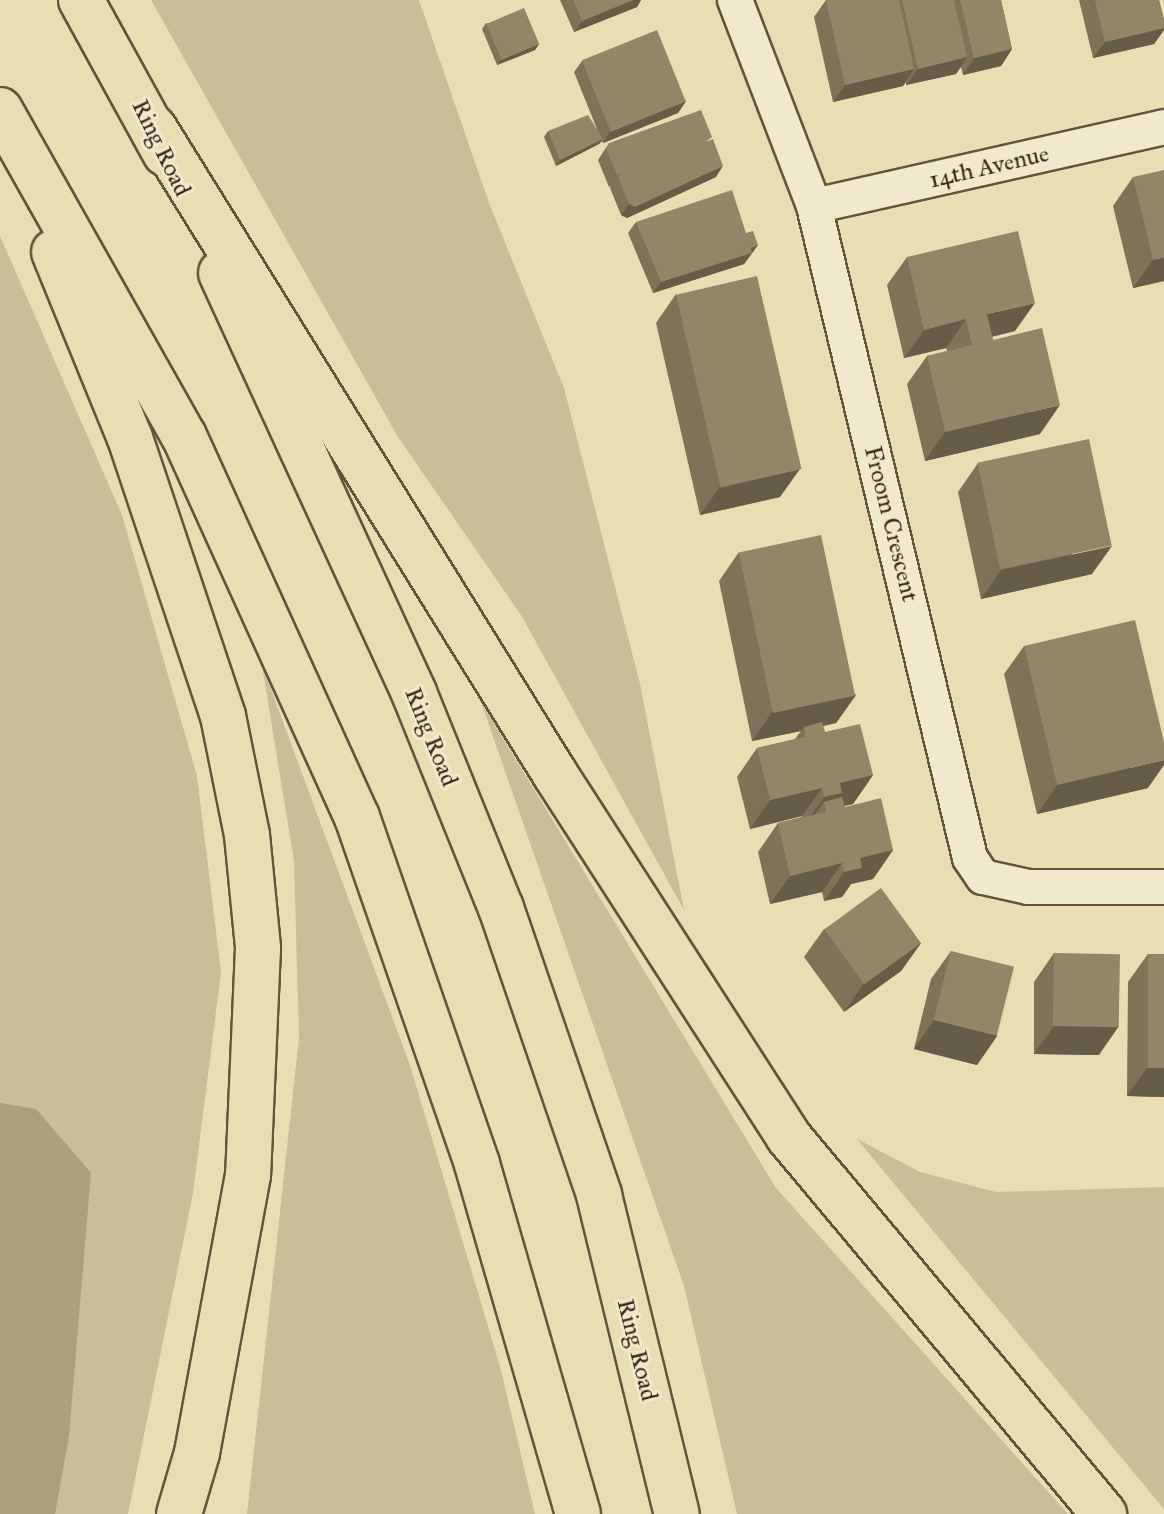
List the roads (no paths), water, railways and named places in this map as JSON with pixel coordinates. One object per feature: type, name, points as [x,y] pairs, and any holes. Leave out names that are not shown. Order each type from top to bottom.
[{"type":"highway","name":"Ring Road","points":[[81,0],[154,128],[414,693],[501,908],[599,1195],[677,1514]]},
{"type":"highway","points":[[0,110],[184,436],[357,817],[477,1164],[578,1514]]},
{"type":"highway","points":[[0,120],[130,438],[223,716],[247,835],[258,948],[248,1175],[197,1453],[179,1514]]},
{"type":"highway","points":[[154,128],[555,774],[788,1136],[1104,1514]]},
{"type":"highway","points":[[193,1514],[197,1453]]},
{"type":"street","name":"Froom Crescent","points":[[735,0],[814,206],[970,858],[983,877],[1028,887],[1164,887]]},
{"type":"street","name":"14th Avenue","points":[[814,206],[1164,127]]}]
